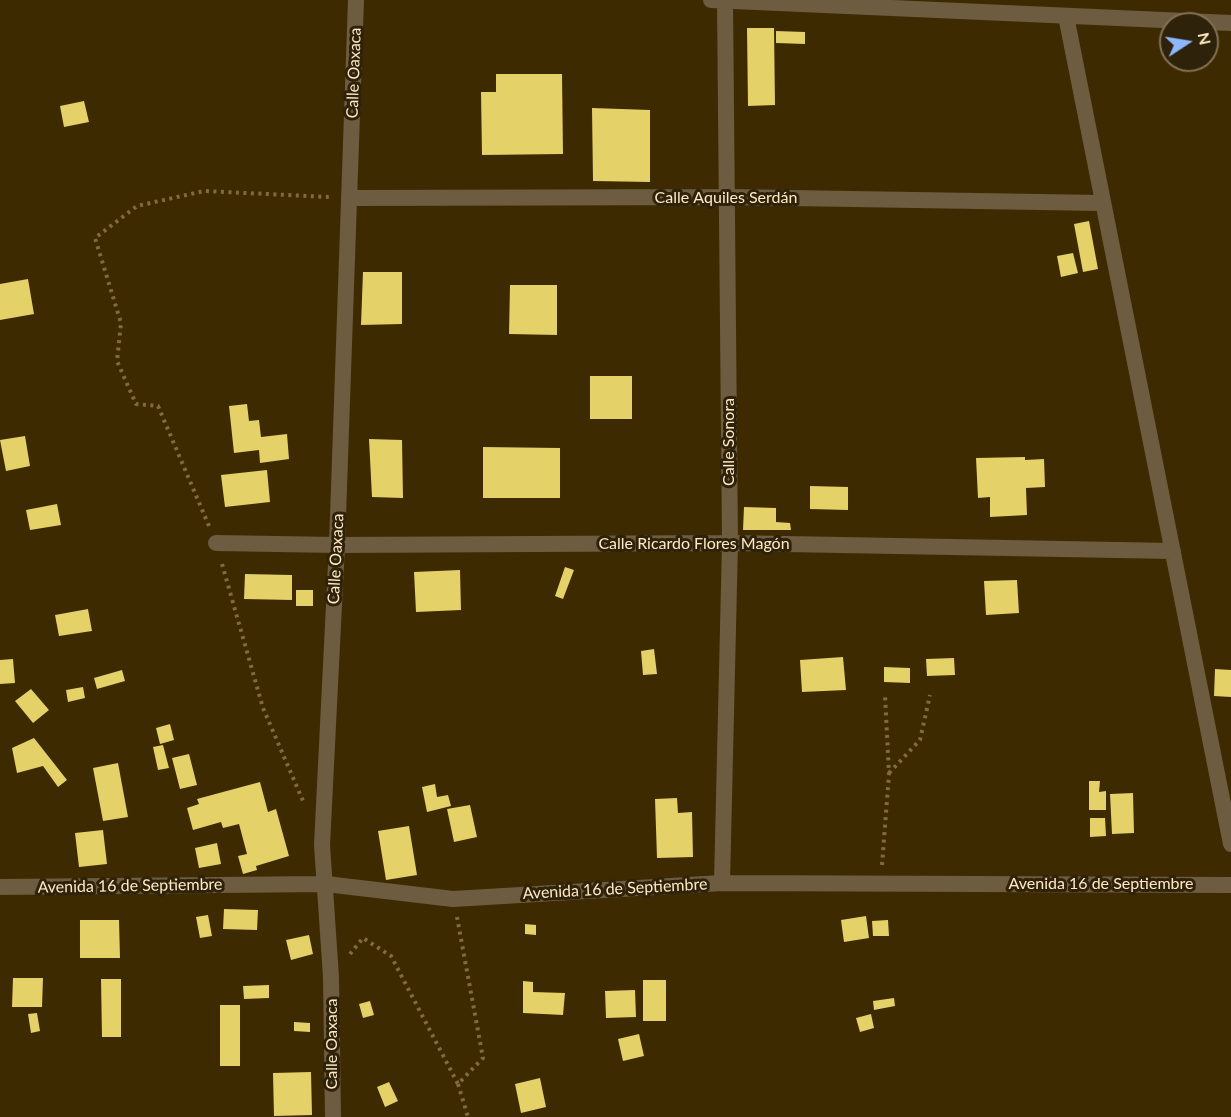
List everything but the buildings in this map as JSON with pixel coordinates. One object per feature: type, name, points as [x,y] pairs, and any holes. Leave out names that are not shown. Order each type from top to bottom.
[{"type":"street","name":"Calle Oaxaca","points":[[333,1117],[332,977],[322,845],[337,545],[356,0]]},
{"type":"street","points":[[711,0],[1231,23]]},
{"type":"street","name":"Calle Sonora","points":[[722,883],[730,543],[725,1]]},
{"type":"street","points":[[1066,16],[1231,844]]},
{"type":"street","name":"Calle Aquiles Serdán","points":[[350,198],[727,197],[1102,203]]},
{"type":"street","name":"Calle Ricardo Flores Magón","points":[[216,543],[337,545],[730,543],[1173,551]]},
{"type":"street","name":"Avenida 16 de Septiembre","points":[[0,887],[326,884],[453,899],[722,883],[1231,885]]},
{"type":"path","points":[[304,803],[263,708],[216,543],[158,406],[136,404],[117,361],[122,323],[95,238],[137,206],[204,191],[350,198]]},
{"type":"path","points":[[881,883],[889,774],[885,695]]},
{"type":"path","points":[[889,774],[920,740],[930,695]]},
{"type":"path","points":[[453,899],[483,1058],[458,1084]]},
{"type":"path","points":[[332,977],[363,938],[391,956],[458,1084],[468,1117]]}]
